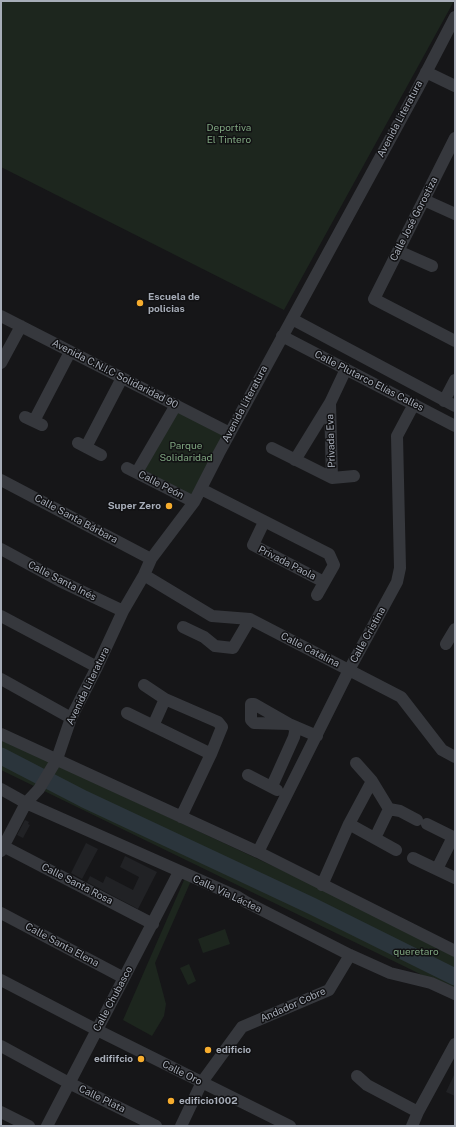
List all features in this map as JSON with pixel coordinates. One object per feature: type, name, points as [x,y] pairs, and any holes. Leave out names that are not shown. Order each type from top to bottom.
[{"type":"street","name":"Avenida Literatura","points":[[2,848],[26,804],[50,774],[57,759],[71,718],[123,611],[144,575],[151,559],[194,502],[455,17]]},
{"type":"street","points":[[426,72],[455,86]]},
{"type":"street","name":"Calle José Gorostiza","points":[[455,138],[452,151],[424,200],[374,299],[455,341]]},
{"type":"street","points":[[424,200],[455,214]]},
{"type":"street","points":[[398,251],[432,266]]},
{"type":"street","name":"Avenida C.N.I.C Solidaridad 90","points":[[1,316],[230,433]]},
{"type":"street","name":"Calle Plutarco Elías Calles","points":[[292,319],[455,406]]},
{"type":"street","points":[[1,363],[20,326]]},
{"type":"street","name":"Calle Plutarco Elías Calles","points":[[282,336],[455,426]]},
{"type":"street","points":[[34,421],[70,352]]},
{"type":"street","name":"Privada Eva","points":[[295,460],[330,404],[346,369]]},
{"type":"street","points":[[101,454],[82,445],[122,378]]},
{"type":"street","points":[[444,401],[455,380]]},
{"type":"street","name":"Privada Eva","points":[[330,404],[332,478]]},
{"type":"street","name":"Calle Cristina","points":[[258,852],[349,670],[397,582],[399,576],[397,436],[414,404]]},
{"type":"street","name":"Calle Peón","points":[[176,405],[132,470],[194,502]]},
{"type":"street","name":"Privada Eva","points":[[272,448],[332,478],[354,476]]},
{"type":"street","name":"Calle Santa Bárbara","points":[[1,480],[151,559]]},
{"type":"street","name":"Privada Paola","points":[[200,489],[329,554],[334,564],[317,595]]},
{"type":"street","name":"Privada Paola","points":[[264,522],[253,545],[324,582]]},
{"type":"street","name":"Calle Santa Inés","points":[[1,549],[60,581],[123,611]]},
{"type":"street","name":"Calle Catalina","points":[[144,575],[212,616],[250,619],[402,697],[442,750],[455,757]]},
{"type":"street","points":[[1,616],[97,667]]},
{"type":"street","points":[[204,637],[212,616]]},
{"type":"street","points":[[183,627],[204,637],[215,646],[233,648],[250,619]]},
{"type":"street","points":[[446,644],[455,629]]},
{"type":"street","points":[[1,679],[71,718]]},
{"type":"street","points":[[144,685],[165,699],[221,724],[222,727],[181,817]]},
{"type":"street","points":[[153,726],[165,699]]},
{"type":"street","points":[[127,713],[210,754]]},
{"type":"street","points":[[272,786],[294,737],[292,725],[317,736]]},
{"type":"street","points":[[1,734],[258,852],[455,951]]},
{"type":"street","points":[[356,763],[372,781],[389,809],[400,811],[454,837],[438,870]]},
{"type":"street","points":[[248,775],[272,786],[286,795]]},
{"type":"street","points":[[322,885],[349,824],[372,781]]},
{"type":"street","name":"Calle Vía Láctea","points":[[1,789],[26,804],[238,897],[350,955],[390,973],[431,983],[455,994]]},
{"type":"street","points":[[375,838],[389,809]]},
{"type":"street","points":[[349,824],[396,850]]},
{"type":"street","name":"Calle Santa Rosa","points":[[2,848],[153,924]]},
{"type":"street","points":[[413,858],[455,878]]},
{"type":"street","name":"Calle Chubasco","points":[[47,1126],[179,872]]},
{"type":"street","name":"Calle Santa Elena","points":[[1,913],[124,978]]},
{"type":"street","name":"Andador Cobre","points":[[202,1082],[242,1027],[329,990],[350,955]]},
{"type":"street","name":"Calle Oro","points":[[1,980],[97,1030],[290,1126]]},
{"type":"street","points":[[412,1126],[455,1044]]},
{"type":"street","name":"Calle Plata","points":[[1,1046],[69,1083],[156,1126]]},
{"type":"street","points":[[357,1076],[367,1085],[418,1112]]},
{"type":"street","points":[[181,1126],[202,1082]]},
{"type":"street","points":[[1,1112],[29,1126]]},
{"type":"shaded area","points":[[25,820],[29,822],[28,824],[30,825],[23,838],[17,835]]},
{"type":"shaded area","points":[[86,843],[98,849],[82,879],[71,873]]},
{"type":"shaded area","points":[[125,856],[157,872],[138,909],[87,882],[90,876],[103,883],[106,876],[133,890],[139,877],[120,867]]},
{"type":"shaded area","points":[[455,1073],[455,1096],[446,1092]]},
{"type":"green space","name":"Deportiva El Tintero","points":[[1,1],[454,1],[284,310],[1,167]]},
{"type":"green space","name":"Parque Solidaridad","points":[[179,406],[229,434],[194,498],[144,471]]},
{"type":"green space","name":"queretaro","points":[[1,739],[455,951],[455,991],[1,770]]},
{"type":"green space","points":[[188,871],[194,874],[155,963],[166,1004],[164,1016],[152,1036],[123,1020]]},
{"type":"green space","points":[[225,929],[230,944],[203,953],[198,939]]},
{"type":"green space","points":[[189,964],[196,981],[188,985],[180,968]]},
{"type":"waterway","points":[[1,756],[84,799],[312,906],[455,977]]},
{"type":"place","name":"Escuela de policias","points":[[140,303]]},
{"type":"place","name":"Super Zero","points":[[169,506]]},
{"type":"place","name":"edificio","points":[[208,1050]]},
{"type":"place","name":"edififcio","points":[[141,1059]]},
{"type":"place","name":"edificio1002","points":[[171,1101]]}]
